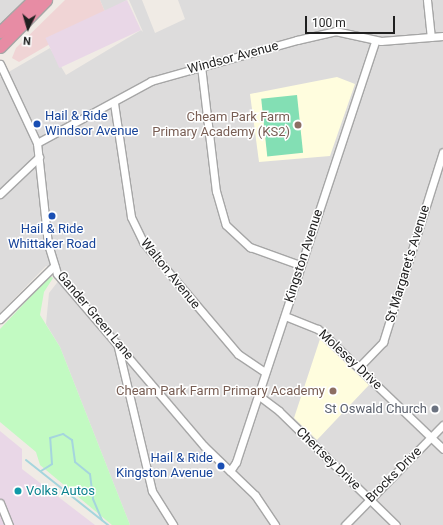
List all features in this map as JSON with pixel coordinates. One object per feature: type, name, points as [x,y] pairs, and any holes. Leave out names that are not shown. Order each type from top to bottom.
[{"type":"highway","points":[[0,32],[32,0]]},
{"type":"highway","points":[[0,47],[46,0]]},
{"type":"street","points":[[427,0],[431,37]]},
{"type":"street","name":"Windsor Avenue","points":[[37,143],[114,103],[151,81],[201,66],[335,31],[375,40],[443,36]]},
{"type":"street","name":"Kingston Avenue","points":[[230,471],[258,396],[285,316],[300,265],[375,40]]},
{"type":"street","name":"Gander Green Lane","points":[[0,64],[37,143],[40,157],[48,244],[54,266],[65,285],[131,359],[204,446],[255,494],[275,525]]},
{"type":"street","points":[[201,66],[216,191],[226,225],[250,247],[300,265]]},
{"type":"street","name":"Walton Avenue","points":[[114,103],[131,217],[143,242],[238,354],[265,372]]},
{"type":"street","name":"St Margaret's Avenue","points":[[359,367],[383,342],[443,152]]},
{"type":"street","points":[[0,194],[40,157]]},
{"type":"street","points":[[0,319],[54,266]]},
{"type":"street","name":"Molesey Drive","points":[[285,316],[318,329],[443,449]]},
{"type":"street","points":[[117,343],[119,365],[152,491],[173,525]]},
{"type":"street","points":[[119,365],[131,359]]},
{"type":"street","name":"Chertsey Drive","points":[[258,396],[279,411],[396,525]]},
{"type":"street","name":"Brocks Drive","points":[[345,525],[443,425]]},
{"type":"street","points":[[0,503],[9,525]]},
{"type":"shaded area","points":[[0,0],[24,0],[0,23]]},
{"type":"shaded area","points":[[65,0],[100,0],[105,12],[19,62],[12,58],[16,48]]},
{"type":"shaded area","points":[[100,0],[127,0],[105,12]]},
{"type":"shaded area","points":[[127,0],[141,30],[59,68],[45,38]]},
{"type":"shaded area","points":[[129,0],[142,0],[155,33],[185,19],[178,0],[443,0],[443,525],[130,525],[60,347],[46,324],[49,293],[63,275],[46,266],[0,313],[0,77],[50,48],[66,75],[141,30],[143,32]]},
{"type":"shaded area","name":"Cheam Park Farm Primary Academy (KS2)","points":[[337,77],[355,84],[330,156],[259,162],[250,94]]},
{"type":"shaded area","name":"Cheam Park Farm Primary Academy","points":[[320,339],[369,385],[317,440],[294,418]]},
{"type":"shaded area","points":[[0,431],[22,449],[22,469],[95,525],[0,525]]},
{"type":"green space","points":[[297,95],[303,153],[267,156],[261,99]]},
{"type":"green space","points":[[50,276],[53,278],[44,292],[40,315],[60,347],[130,525],[112,525],[40,465],[36,452],[0,422],[0,329]]},
{"type":"waterway","points":[[41,471],[52,464],[50,438],[63,434],[72,440],[75,462],[90,474],[93,499],[102,520]]},
{"type":"waterway","points":[[26,460],[108,525]]},
{"type":"place","name":"Hail & Ride Windsor Avenue","points":[[37,124]]},
{"type":"place","name":"Cheam Park Farm Primary Academy (KS2)","points":[[298,125]]},
{"type":"place","name":"Hail & Ride Whittaker Road","points":[[52,216]]},
{"type":"place","name":"Cheam Park Farm Primary Academy","points":[[333,391]]},
{"type":"place","name":"St Oswald Church","points":[[435,409]]},
{"type":"place","name":"Hail & Ride Kingston Avenue","points":[[221,466]]},
{"type":"place","name":"Volks Autos","points":[[18,491]]}]
